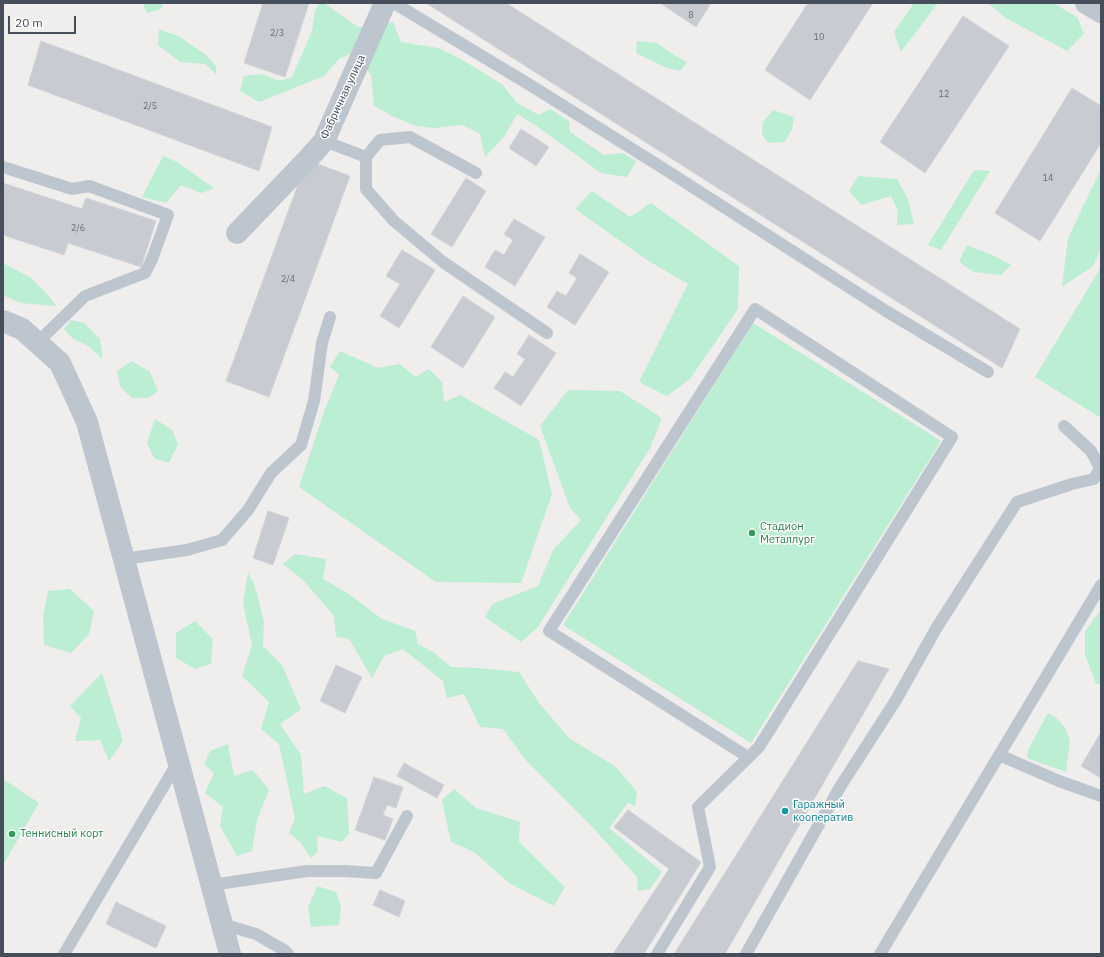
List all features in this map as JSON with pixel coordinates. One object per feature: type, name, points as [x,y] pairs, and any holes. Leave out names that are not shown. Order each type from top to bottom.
[{"type":"street","name":"Фабричная улица","points":[[237,233],[324,141],[386,3]]},
{"type":"street","points":[[1086,3],[1101,12]]},
{"type":"street","points":[[3,321],[22,329],[60,363],[87,422],[230,954]]},
{"type":"lane","points":[[394,3],[537,89],[886,311],[988,372]]},
{"type":"lane","points":[[476,173],[410,137],[380,140],[366,157],[366,189],[394,221],[443,262],[547,333]]},
{"type":"lane","points":[[324,141],[366,157]]},
{"type":"lane","points":[[3,167],[72,189],[89,186],[168,215],[152,259],[145,273],[85,296],[37,343]]},
{"type":"lane","points":[[657,954],[710,867],[698,807],[748,757],[758,747],[952,437],[755,309],[549,631],[748,757]]},
{"type":"lane","points":[[124,559],[187,550],[222,540],[248,510],[271,472],[301,445],[314,401],[322,343],[330,316]]},
{"type":"lane","points":[[746,954],[840,787],[896,700],[941,621],[1017,502],[1072,484],[1094,479],[1100,468],[1091,451],[1064,426]]},
{"type":"lane","points":[[880,954],[1101,585]]},
{"type":"lane","points":[[999,755],[1059,781],[1101,796]]},
{"type":"lane","points":[[64,954],[178,762]]},
{"type":"lane","points":[[212,885],[307,871],[344,870],[376,872],[406,816]]},
{"type":"lane","points":[[222,924],[256,934],[284,950],[288,954]]},
{"type":"green space","points":[[143,3],[163,3],[161,9],[147,13]]},
{"type":"green space","points":[[320,3],[324,3],[358,27],[393,22],[401,42],[438,48],[461,59],[503,85],[516,102],[539,115],[550,109],[569,121],[570,132],[604,155],[623,153],[636,161],[627,177],[601,173],[538,127],[517,114],[504,137],[485,157],[480,134],[463,125],[434,128],[416,126],[394,117],[374,106],[371,75],[352,53],[339,59],[324,76],[259,102],[240,91],[244,76],[261,74],[280,81],[292,77],[312,31],[315,10]]},
{"type":"green space","points":[[914,3],[938,3],[901,52],[894,32]]},
{"type":"green space","points":[[988,3],[1053,3],[1077,17],[1084,34],[1067,51],[1006,18]]},
{"type":"green space","points":[[159,29],[180,37],[206,55],[216,66],[216,74],[205,64],[180,62],[158,45]]},
{"type":"green space","points":[[637,41],[657,43],[687,62],[680,71],[667,68],[636,53]]},
{"type":"green space","points":[[773,110],[794,117],[792,130],[784,142],[768,143],[762,134],[763,122]]},
{"type":"green space","points":[[163,156],[177,162],[214,188],[202,193],[181,185],[166,203],[142,197]]},
{"type":"green space","points":[[1101,169],[1101,248],[1093,266],[1062,287],[1068,238]]},
{"type":"green space","points":[[974,170],[990,171],[941,250],[928,245]]},
{"type":"green space","points":[[858,176],[897,179],[908,199],[914,224],[897,225],[898,211],[891,196],[861,205],[849,191]]},
{"type":"green space","points":[[592,191],[630,217],[651,203],[739,266],[738,309],[690,379],[667,396],[639,382],[688,284],[647,260],[575,209]]},
{"type":"green space","points":[[967,245],[992,255],[1011,265],[1001,275],[974,272],[959,262]]},
{"type":"green space","points":[[3,263],[31,278],[48,295],[56,306],[20,303],[3,295]]},
{"type":"green space","points":[[1101,267],[1101,418],[1035,377]]},
{"type":"green space","points":[[71,320],[84,323],[100,339],[103,359],[88,346],[72,338],[64,329]]},
{"type":"green space","name":"Стадион Металлург","points":[[753,323],[941,441],[751,743],[563,625]]},
{"type":"green space","points":[[340,351],[378,368],[399,364],[416,377],[429,369],[442,382],[444,402],[460,395],[539,440],[552,494],[521,583],[436,582],[299,487],[325,409],[339,375],[330,367]]},
{"type":"green space","points":[[132,361],[150,372],[158,391],[148,398],[132,398],[120,386],[117,371]]},
{"type":"green space","points":[[568,390],[620,391],[662,418],[650,448],[538,627],[521,642],[485,617],[492,604],[538,586],[553,550],[581,520],[570,508],[540,426]]},
{"type":"green space","points":[[155,419],[172,430],[178,444],[169,463],[154,458],[147,443]]},
{"type":"green space","points":[[295,554],[326,559],[323,579],[349,594],[382,619],[415,631],[418,644],[433,652],[451,667],[519,672],[539,703],[569,738],[616,767],[637,792],[635,806],[628,803],[609,828],[662,872],[650,889],[638,891],[637,877],[596,831],[524,758],[503,729],[480,727],[464,694],[447,698],[443,681],[403,649],[384,656],[372,678],[349,639],[336,637],[334,616],[303,580],[283,564]]},
{"type":"green space","points":[[248,572],[255,587],[264,621],[263,646],[282,665],[301,709],[280,724],[301,755],[304,794],[324,786],[347,798],[349,834],[342,842],[317,836],[318,851],[311,858],[301,843],[289,833],[295,818],[279,744],[261,729],[269,702],[242,676],[252,645],[243,603]]},
{"type":"green space","points":[[70,589],[94,611],[89,634],[71,653],[44,645],[43,616],[48,591]]},
{"type":"green space","points":[[1101,609],[1101,684],[1096,684],[1085,655],[1085,632]]},
{"type":"green space","points":[[195,621],[213,639],[211,664],[195,669],[176,658],[176,633]]},
{"type":"green space","points":[[102,673],[123,741],[109,761],[100,740],[75,741],[81,718],[70,706]]},
{"type":"green space","points":[[1048,713],[1055,717],[1064,726],[1070,740],[1066,772],[1027,758],[1028,750]]},
{"type":"green space","points":[[228,744],[234,776],[253,770],[269,790],[257,820],[252,851],[237,856],[220,826],[223,807],[205,793],[214,773],[204,764],[210,751]]},
{"type":"green space","name":"Теннисный корт","points":[[3,779],[39,803],[3,865]]},
{"type":"green space","points":[[454,789],[476,808],[520,822],[519,842],[565,887],[554,906],[509,883],[474,852],[451,842],[442,800]]},
{"type":"green space","points":[[317,886],[336,892],[341,907],[339,925],[311,927],[308,908]]},
{"type":"building","points":[[263,3],[309,3],[285,77],[244,63]]},
{"type":"building","points":[[426,3],[506,3],[1020,329],[1002,368]]},
{"type":"building","points":[[660,3],[711,3],[696,27]]},
{"type":"building","points":[[808,3],[873,3],[810,100],[765,70]]},
{"type":"building","points":[[963,16],[1009,46],[925,173],[880,142]]},
{"type":"building","points":[[41,41],[272,127],[259,171],[28,85]]},
{"type":"building","points":[[1072,88],[1101,106],[1101,143],[1040,241],[995,213]]},
{"type":"building","points":[[521,129],[549,147],[536,166],[509,148]]},
{"type":"building","points":[[307,160],[350,176],[269,397],[226,381]]},
{"type":"building","points":[[466,178],[486,191],[452,247],[431,234]]},
{"type":"building","points":[[3,183],[82,209],[86,198],[156,221],[141,267],[68,243],[64,255],[3,235]]},
{"type":"building","points":[[514,219],[545,237],[515,286],[485,267],[495,250],[504,255],[513,240],[504,234]]},
{"type":"building","points":[[402,250],[435,270],[399,328],[380,316],[400,284],[386,276]]},
{"type":"building","points":[[580,254],[609,272],[575,325],[547,307],[557,291],[566,296],[577,278],[569,273]]},
{"type":"building","points":[[463,296],[495,317],[463,368],[431,347]]},
{"type":"building","points":[[529,335],[556,353],[521,406],[494,388],[505,372],[513,377],[525,359],[517,354]]},
{"type":"building","points":[[268,511],[289,518],[273,565],[253,558]]},
{"type":"building","name":"Гаражный кооператив","points":[[858,661],[889,669],[725,954],[674,954]]},
{"type":"building","points":[[336,665],[362,677],[345,713],[320,701]]},
{"type":"building","points":[[1101,732],[1101,778],[1081,766]]},
{"type":"building","points":[[404,763],[444,785],[437,798],[397,776]]},
{"type":"building","points":[[374,777],[403,787],[396,808],[387,805],[383,815],[393,819],[385,840],[355,830]]},
{"type":"building","points":[[628,810],[701,862],[644,954],[613,954],[669,869],[614,827]]},
{"type":"building","points":[[380,890],[405,901],[399,917],[373,905]]},
{"type":"building","points":[[116,902],[166,926],[156,948],[106,924]]},
{"type":"place","name":"Стадион Металлург","points":[[752,533]]},
{"type":"place","name":"Гаражный кооператив","points":[[785,811]]},
{"type":"place","name":"Теннисный корт","points":[[12,834]]}]
